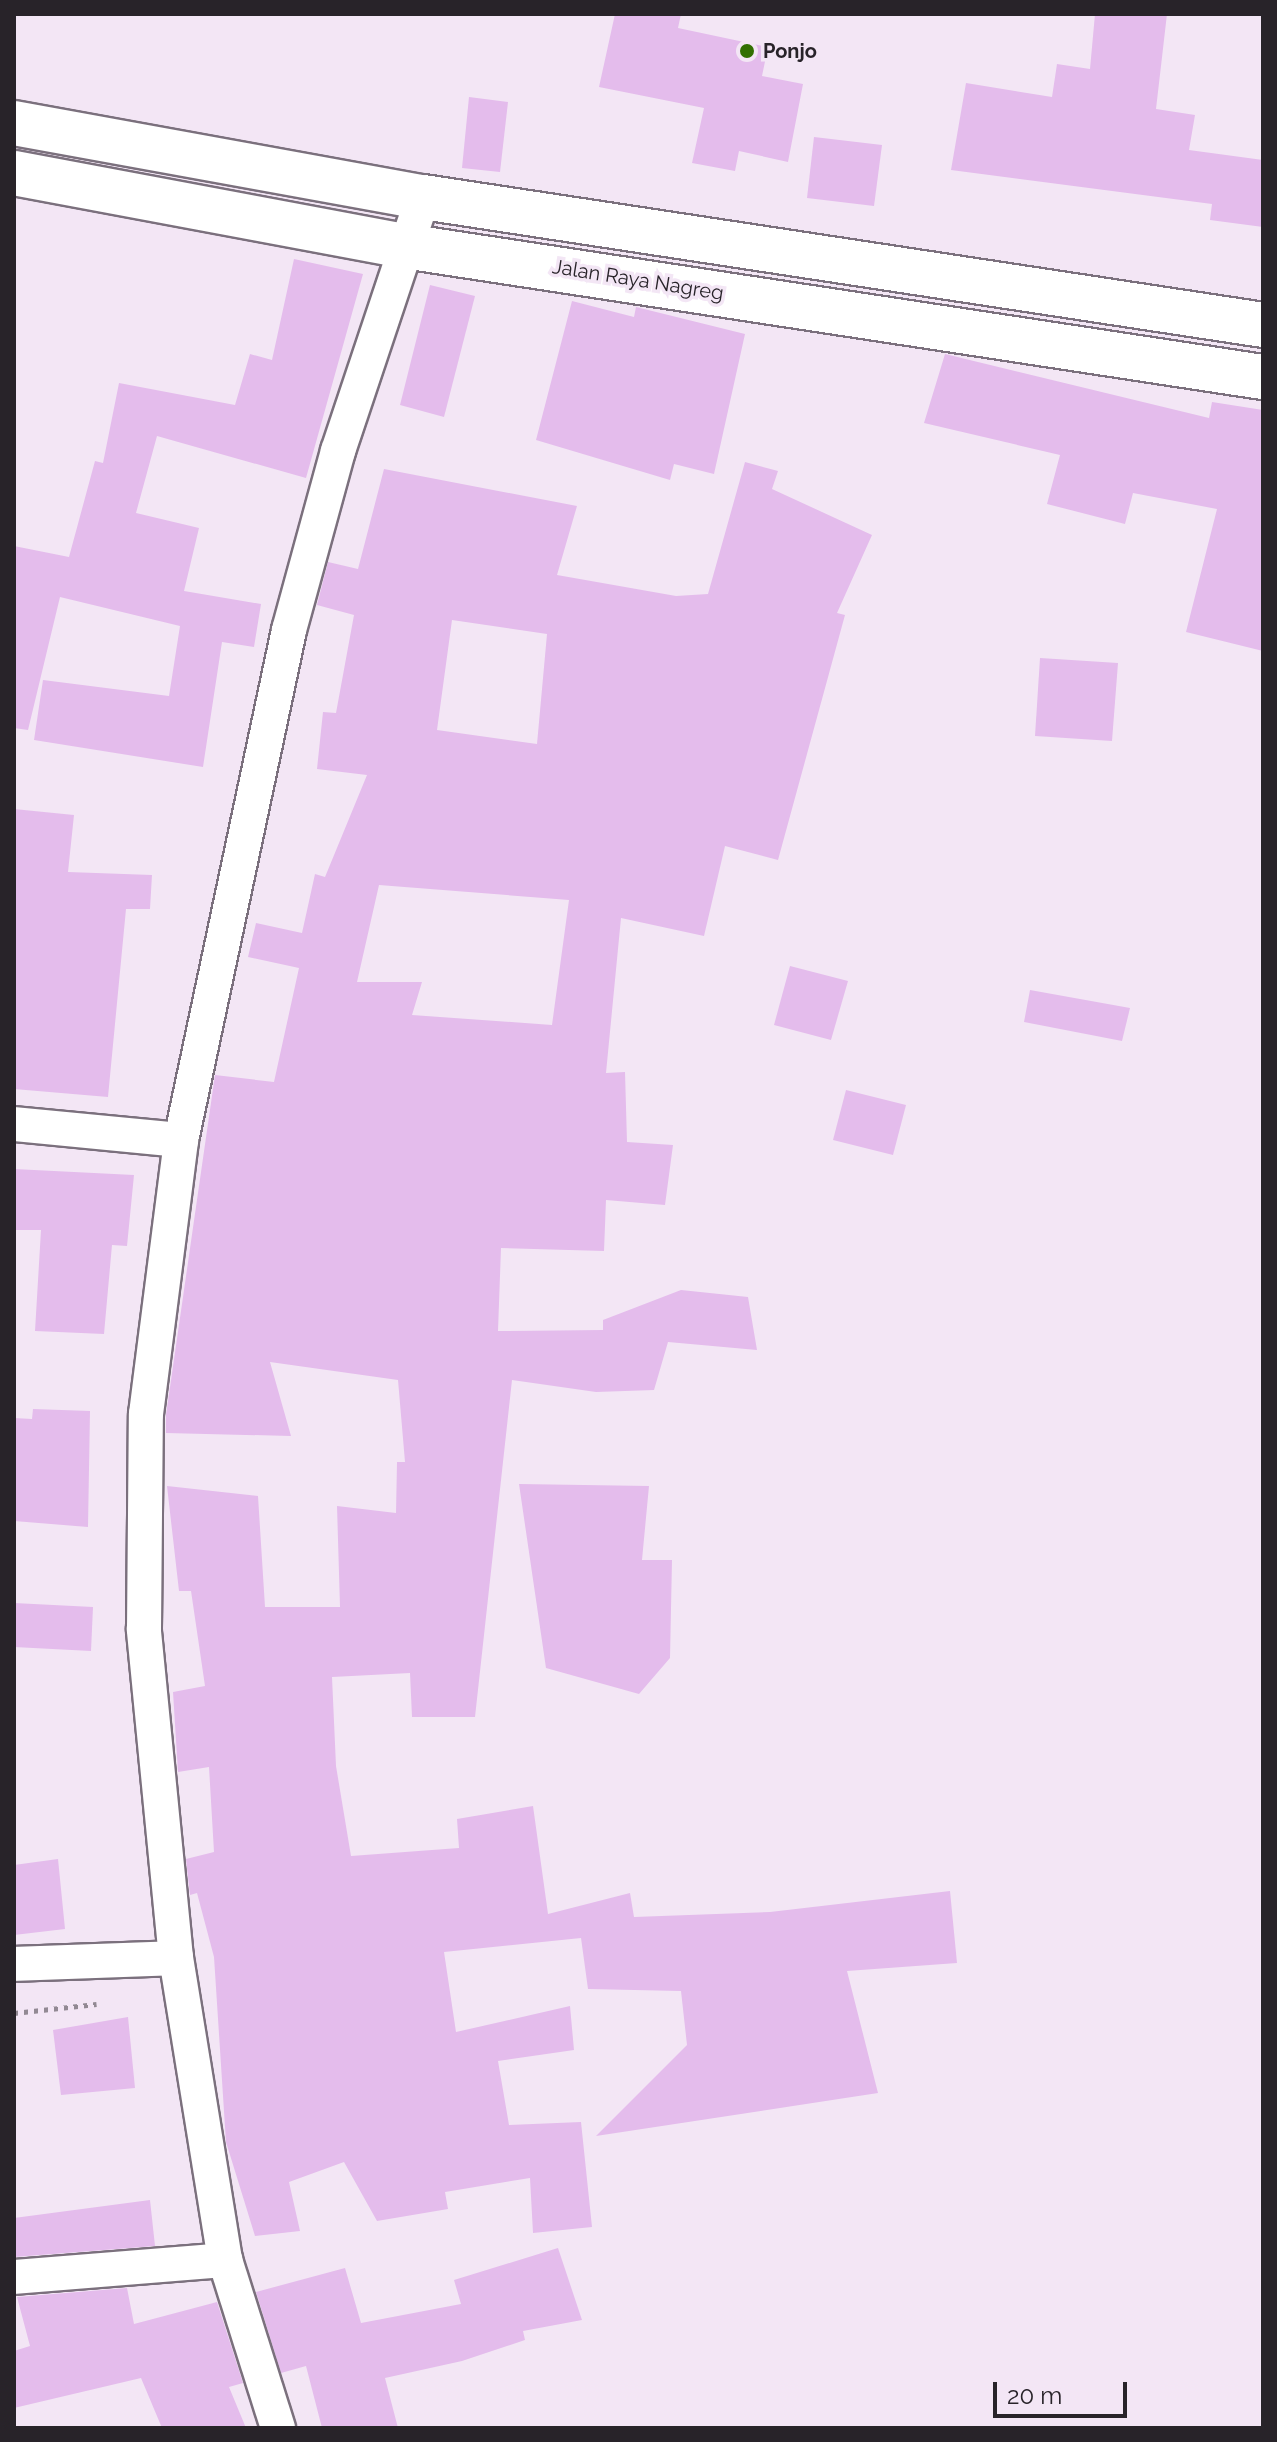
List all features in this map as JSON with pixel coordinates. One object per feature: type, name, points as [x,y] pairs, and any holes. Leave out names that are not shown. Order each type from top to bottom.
[{"type":"highway","points":[[14,123],[423,197],[1263,325]]},
{"type":"highway","name":"Jalan Raya Nagreg","points":[[14,173],[411,247],[1263,377]]},
{"type":"street","points":[[278,2428],[225,2260],[176,1958],[144,1629],[141,1497],[181,1140],[289,630],[342,438],[411,247],[423,197]]},
{"type":"street","points":[[14,1124],[181,1140]]},
{"type":"street","points":[[14,1964],[176,1958]]},
{"type":"street","points":[[14,2277],[225,2260]]},
{"type":"building","points":[[615,14],[681,14],[678,28],[768,47],[762,76],[803,84],[788,162],[739,151],[735,171],[692,163],[704,108],[599,87]]},
{"type":"building","points":[[1095,14],[1167,14],[1156,109],[1195,115],[1189,150],[1263,160],[1263,227],[1210,220],[1212,204],[951,170],[966,83],[1052,97],[1057,64],[1090,69]]},
{"type":"building","points":[[469,97],[508,102],[500,172],[462,168]]},
{"type":"building","points":[[814,137],[882,145],[874,206],[807,198]]},
{"type":"building","points":[[294,259],[363,274],[306,478],[157,436],[136,513],[199,528],[184,591],[261,604],[254,647],[222,642],[203,767],[34,740],[43,680],[169,696],[180,626],[60,597],[28,730],[14,728],[14,546],[69,557],[95,461],[103,463],[119,383],[235,405],[250,354],[272,360]]},
{"type":"building","points":[[430,285],[475,296],[444,417],[400,405]]},
{"type":"building","points":[[572,301],[634,317],[636,307],[745,334],[714,474],[674,464],[670,480],[536,440]]},
{"type":"building","points":[[945,354],[1209,418],[1212,402],[1263,410],[1263,651],[1186,632],[1217,509],[1133,493],[1125,524],[1047,504],[1060,455],[924,423]]},
{"type":"building","points":[[745,462],[778,471],[772,489],[872,535],[837,613],[845,615],[778,860],[725,846],[704,936],[621,918],[606,1073],[625,1072],[627,1142],[673,1145],[665,1205],[606,1200],[604,1251],[501,1248],[498,1331],[603,1330],[603,1320],[681,1290],[748,1297],[757,1350],[668,1342],[654,1390],[596,1392],[512,1380],[475,1717],[412,1717],[410,1673],[332,1677],[336,1766],[351,1856],[459,1848],[457,1819],[533,1806],[548,1914],[630,1893],[634,1917],[770,1912],[950,1891],[957,1963],[847,1971],[878,2093],[596,2136],[687,2045],[681,1991],[588,1989],[581,1938],[444,1952],[456,2032],[570,2006],[574,2050],[498,2061],[509,2125],[581,2122],[592,2227],[533,2233],[530,2178],[445,2192],[448,2209],[377,2221],[344,2162],[289,2182],[300,2231],[255,2236],[226,2142],[214,1957],[197,1893],[190,1895],[186,1859],[214,1852],[209,1767],[178,1772],[173,1692],[205,1686],[191,1591],[179,1591],[167,1486],[258,1496],[265,1607],[340,1607],[337,1506],[396,1513],[397,1462],[405,1462],[398,1380],[270,1362],[291,1436],[166,1433],[166,1415],[215,1075],[274,1082],[299,968],[248,957],[256,923],[302,933],[315,874],[325,877],[367,775],[317,769],[323,712],[336,713],[354,615],[317,605],[328,562],[358,569],[384,469],[577,506],[557,575],[676,596],[708,594]],"holes":[[[452,620],[547,634],[537,744],[437,730]],[[379,885],[569,900],[552,1025],[412,1015],[422,982],[357,982]]]},
{"type":"building","points":[[1040,658],[1118,663],[1112,741],[1035,736]]},
{"type":"building","points":[[14,809],[74,815],[68,872],[152,875],[150,909],[126,909],[108,1097],[14,1089]]},
{"type":"building","points":[[790,966],[848,981],[831,1040],[774,1025]]},
{"type":"building","points":[[1030,990],[1130,1008],[1122,1041],[1024,1022]]},
{"type":"building","points":[[846,1090],[906,1105],[893,1155],[833,1140]]},
{"type":"building","points":[[14,1169],[134,1175],[127,1246],[112,1245],[104,1334],[35,1331],[41,1230],[14,1230]]},
{"type":"building","points":[[33,1409],[90,1411],[88,1527],[14,1521],[14,1418],[32,1419]]},
{"type":"building","points":[[519,1484],[649,1486],[642,1560],[672,1560],[670,1658],[639,1694],[546,1668]]},
{"type":"building","points":[[14,1603],[93,1607],[91,1651],[14,1647]]},
{"type":"building","points":[[58,1859],[65,1929],[14,1935],[14,1865]]},
{"type":"building","points":[[128,2017],[135,2088],[61,2095],[53,2030]]},
{"type":"building","points":[[150,2200],[155,2246],[14,2257],[14,2218]]},
{"type":"building","points":[[558,2248],[582,2320],[523,2331],[525,2340],[462,2361],[385,2378],[398,2428],[322,2428],[306,2366],[281,2373],[256,2292],[345,2268],[361,2323],[461,2304],[454,2280]]},
{"type":"building","points":[[127,2288],[134,2324],[217,2302],[243,2383],[229,2387],[246,2428],[162,2428],[141,2378],[14,2408],[14,2351],[30,2346],[17,2297]]},
{"type":"place","name":"Ponjo","points":[[747,51]]}]
